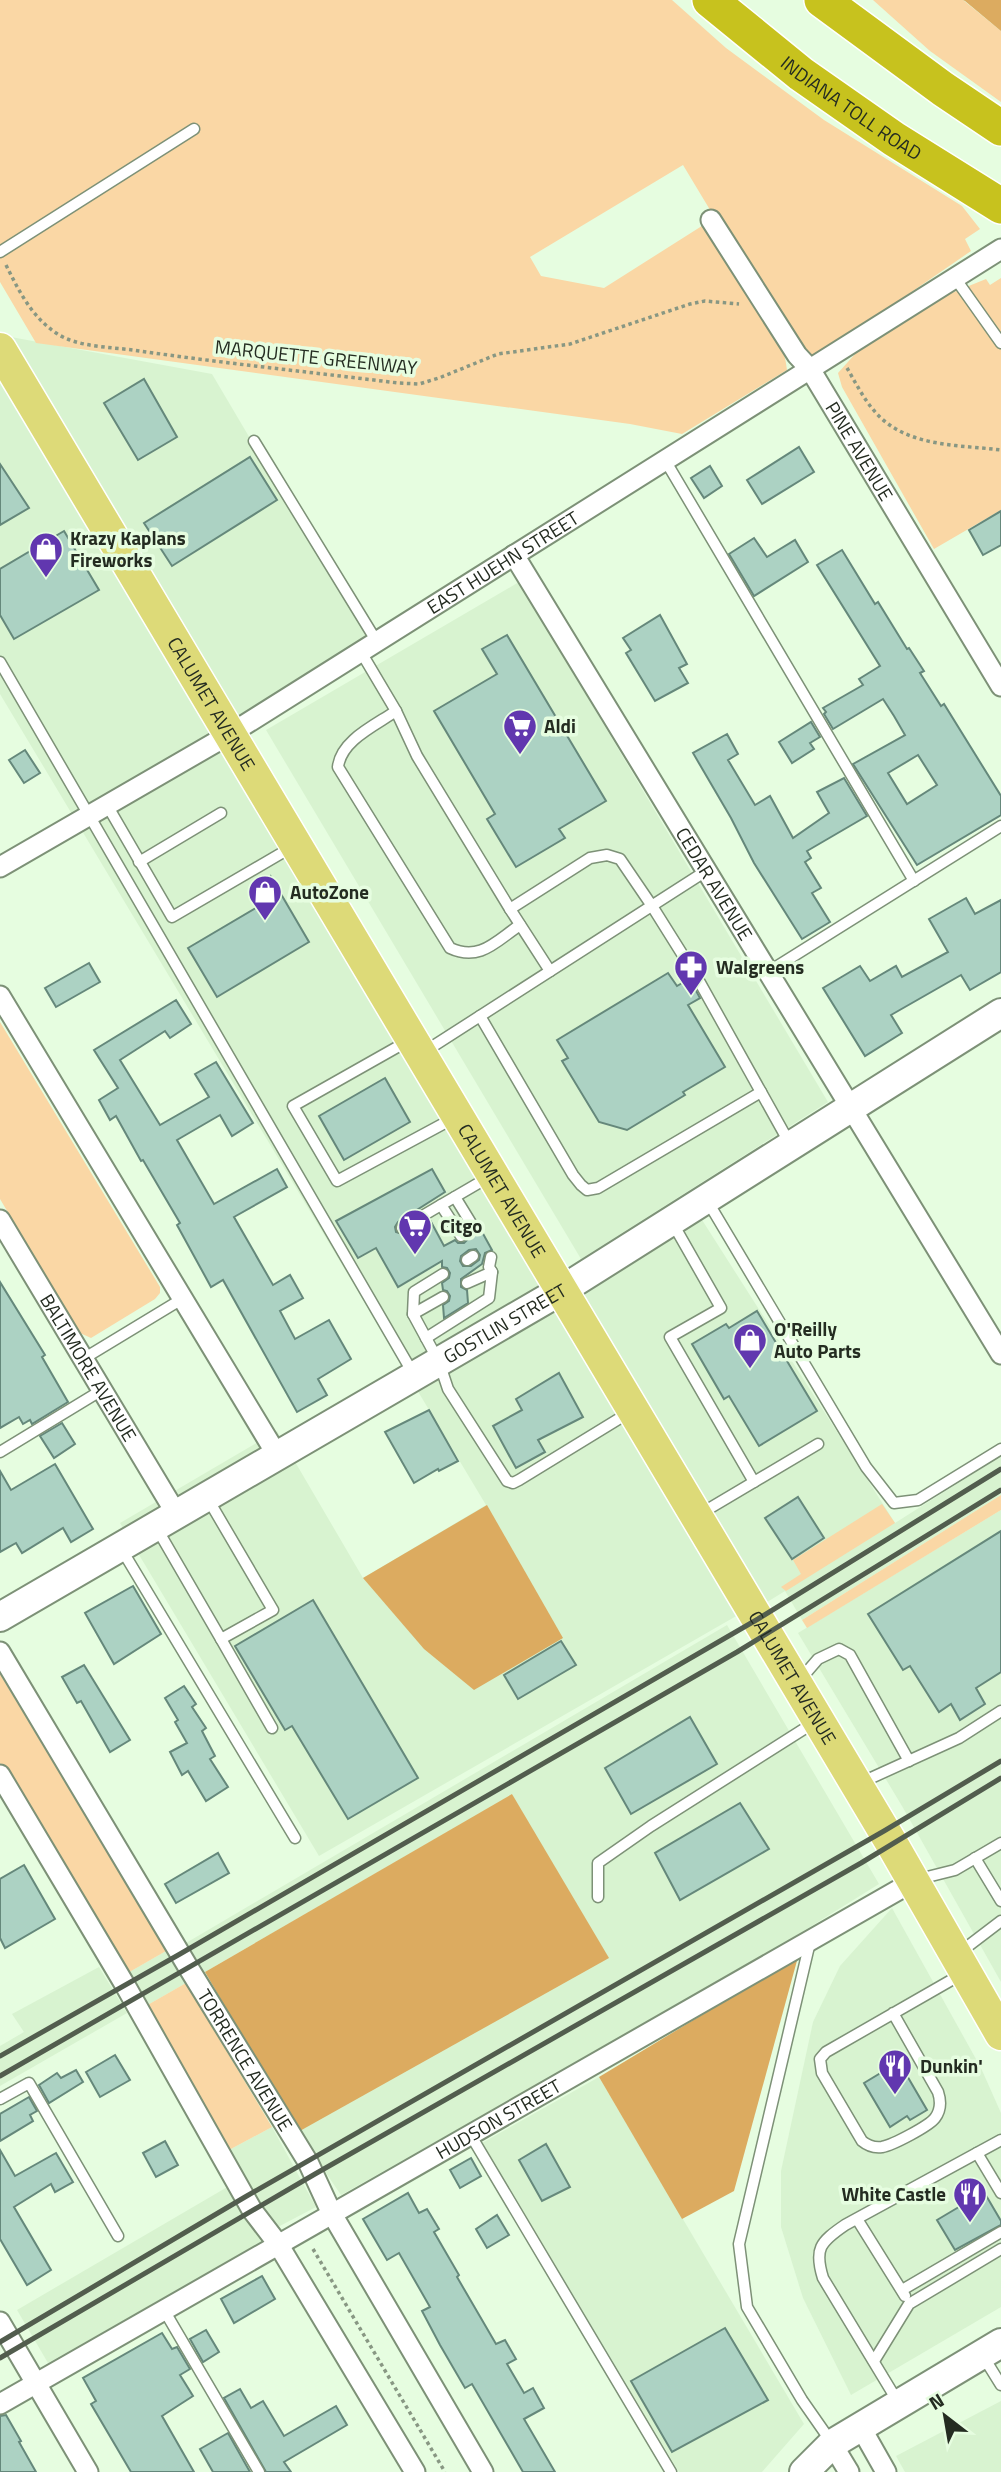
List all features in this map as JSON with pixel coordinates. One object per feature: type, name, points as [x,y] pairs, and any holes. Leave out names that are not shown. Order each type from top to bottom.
[{"type":"highway","name":"INDIANA TOLL ROAD","points":[[710,0],[801,74],[894,139],[991,199]]},
{"type":"highway","points":[[822,0],[933,82],[1001,128]]},
{"type":"main road","name":"CALUMET AVENUE","points":[[0,349],[961,1963],[998,2020]]},
{"type":"main road","name":"GOSTLIN STREET","points":[[0,1617],[414,1376],[433,1350],[562,1290],[1000,1017]]},
{"type":"main road","points":[[804,2472],[832,2444],[992,2348]]},
{"type":"street","name":"PINE AVENUE","points":[[711,220],[797,355],[810,369],[1001,686]]},
{"type":"street","name":"EAST HUEHN STREET","points":[[0,867],[230,734],[1001,249]]},
{"type":"street","name":"CEDAR AVENUE","points":[[514,555],[1001,1354]]},
{"type":"street","points":[[0,996],[277,1455]]},
{"type":"street","name":"BALTIMORE AVENUE","points":[[0,1220],[102,1390],[166,1521]]},
{"type":"street","name":"TORRENCE AVENUE","points":[[0,1653],[308,2162],[332,2214],[483,2472]]},
{"type":"street","points":[[0,1775],[125,1984],[252,2210],[278,2245],[415,2472]]},
{"type":"street","name":"HUDSON STREET","points":[[0,2404],[914,1881]]},
{"type":"street","points":[[0,2322],[88,2472]]},
{"type":"street","points":[[860,2426],[886,2472]]},
{"type":"street","points":[[832,2444],[849,2472]]},
{"type":"lane","points":[[2,256],[194,129]]},
{"type":"lane","points":[[955,278],[1001,343]]},
{"type":"lane","points":[[254,441],[369,647],[417,756],[550,971]]},
{"type":"lane","points":[[665,460],[914,881]]},
{"type":"lane","points":[[0,662],[414,1376]]},
{"type":"lane","points":[[396,711],[346,746],[339,756],[338,767],[450,948],[463,954],[478,953],[520,925]]},
{"type":"lane","points":[[107,805],[172,917],[296,845]]},
{"type":"lane","points":[[139,862],[221,813]]},
{"type":"lane","points":[[768,972],[1001,825]]},
{"type":"lane","points":[[510,909],[590,858],[607,855],[620,859],[699,981],[791,1146]]},
{"type":"lane","points":[[458,1116],[337,1181],[293,1106],[480,1016],[706,871]]},
{"type":"lane","points":[[480,1016],[573,1175],[587,1190],[598,1188],[761,1092]]},
{"type":"lane","points":[[402,1228],[493,1174]]},
{"type":"lane","points":[[455,1197],[474,1228]]},
{"type":"lane","points":[[706,1199],[866,1467],[894,1503],[918,1500],[1001,1448]]},
{"type":"lane","points":[[441,1205],[461,1236]]},
{"type":"lane","points":[[671,1221],[721,1308],[670,1337],[754,1482]]},
{"type":"lane","points":[[433,1350],[489,1298],[482,1263],[467,1283]]},
{"type":"lane","points":[[443,1274],[414,1292],[413,1314],[433,1350],[448,1389],[503,1475],[513,1483],[634,1410]]},
{"type":"lane","points":[[413,1314],[443,1297]]},
{"type":"lane","points":[[83,1359],[182,1299]]},
{"type":"lane","points":[[1,1448],[102,1390]]},
{"type":"lane","points":[[697,1516],[818,1444]]},
{"type":"lane","points":[[207,1497],[273,1610],[221,1639]]},
{"type":"lane","points":[[166,1521],[221,1639],[272,1728]]},
{"type":"lane","points":[[120,1547],[295,1838]]},
{"type":"lane","points":[[796,1684],[818,1659],[839,1649],[850,1655],[909,1761]]},
{"type":"lane","points":[[857,1785],[959,1738],[1001,1712]]},
{"type":"lane","points":[[598,1898],[598,1863],[818,1719]]},
{"type":"lane","name":"HUDSON STREET","points":[[914,1881],[956,1870],[1001,1843]]},
{"type":"lane","points":[[975,1858],[1001,1901]]},
{"type":"lane","points":[[893,2013],[938,2092],[940,2109],[934,2120],[896,2142],[883,2147],[869,2147],[862,2141],[822,2073],[820,2059],[826,2052],[893,2013],[961,1963],[1001,1921]]},
{"type":"lane","points":[[810,1940],[739,2244],[747,2307],[802,2400],[832,2444]]},
{"type":"lane","points":[[0,2099],[29,2083],[118,2236]]},
{"type":"lane","points":[[470,2134],[671,2472]]},
{"type":"lane","points":[[900,2403],[823,2278],[818,2260],[820,2247],[827,2237],[857,2219],[1001,2140]]},
{"type":"lane","points":[[977,2153],[1001,2193]]},
{"type":"lane","points":[[857,2219],[909,2304]]},
{"type":"lane","points":[[902,2290],[1001,2232]]},
{"type":"lane","points":[[874,2361],[909,2304],[1001,2249]]},
{"type":"lane","points":[[164,2310],[259,2472]]},
{"type":"lane","points":[[992,2348],[1001,2385]]},
{"type":"path","name":"MARQUETTE GREENWAY","points":[[2,256],[18,292],[40,320],[58,335],[79,342],[190,359],[398,383],[419,384],[498,354],[570,344],[705,301],[742,304],[774,317]]},
{"type":"path","points":[[847,367],[869,404],[881,418],[900,432],[921,440],[1001,450]]},
{"type":"path","points":[[310,2244],[445,2472]]},
{"type":"shaded area","points":[[0,0],[672,0],[726,48],[824,120],[962,206],[980,229],[965,239],[971,251],[804,366],[683,165],[530,257],[541,276],[604,288],[705,224],[766,313],[783,351],[787,370],[682,434],[630,424],[36,343],[0,282]]},
{"type":"shaded area","points":[[873,0],[963,0],[1001,31],[1001,102],[930,51]]},
{"type":"shaded area","points":[[963,0],[1001,0],[1001,31],[965,1]]},
{"type":"shaded area","points":[[1001,278],[1001,510],[934,549],[842,387],[838,373],[856,353],[949,294],[986,279],[990,285]]},
{"type":"shaded area","points":[[0,335],[212,374],[369,640],[232,726]]},
{"type":"shaded area","points":[[0,361],[745,1611],[319,1856],[120,1523],[277,1431],[363,1578],[486,1505],[0,694]]},
{"type":"shaded area","points":[[519,582],[828,1102],[581,1259],[266,730]]},
{"type":"shaded area","points":[[0,1022],[160,1287],[160,1293],[155,1299],[91,1338],[80,1333],[0,1199]]},
{"type":"shaded area","points":[[697,1212],[895,1523],[1001,1456],[1001,1495],[802,1620],[785,1591],[759,1607],[569,1291]]},
{"type":"shaded area","points":[[1001,1495],[1001,1510],[807,1628],[802,1620]]},
{"type":"shaded area","points":[[882,1504],[895,1523],[786,1591],[781,1587],[801,1574],[793,1560]]},
{"type":"shaded area","points":[[487,1505],[563,1638],[474,1690],[424,1649],[363,1578]]},
{"type":"shaded area","points":[[1001,1510],[1001,1982],[902,1806],[798,1633]]},
{"type":"shaded area","points":[[727,1625],[879,1884],[736,1973],[341,2195],[298,2132],[513,1794],[205,1972],[186,1943]]},
{"type":"shaded area","points":[[0,1674],[166,1951],[126,1974],[0,1763]]},
{"type":"shaded area","points":[[512,1794],[609,1958],[298,2132],[205,1972]]},
{"type":"shaded area","points":[[892,1908],[981,2068],[1001,2113],[1001,2307],[851,2395],[803,2298],[781,2227],[781,2171],[813,2022],[840,1966]]},
{"type":"shaded area","points":[[166,1951],[186,1983],[144,2007],[126,1974]]},
{"type":"shaded area","points":[[798,1957],[734,2191],[682,2219],[599,2077]]},
{"type":"shaded area","points":[[99,1967],[127,2013],[0,2086],[0,2046],[24,2032],[12,2014]]},
{"type":"shaded area","points":[[186,1983],[272,2127],[229,2150],[144,2007]]},
{"type":"shaded area","points":[[599,2077],[804,2424],[762,2472],[679,2472],[482,2143]]},
{"type":"shaded area","points":[[272,2127],[316,2207],[276,2228],[264,2214],[229,2150]]},
{"type":"shaded area","points":[[229,2186],[263,2242],[48,2363],[17,2310]]},
{"type":"shaded area","points":[[1001,2401],[1001,2472],[905,2472],[896,2456]]},
{"type":"building","points":[[144,379],[177,437],[138,460],[104,403]]},
{"type":"building","points":[[799,447],[814,472],[762,504],[747,480]]},
{"type":"building","points":[[250,457],[277,500],[172,566],[144,523]]},
{"type":"building","points":[[0,464],[29,508],[0,525]]},
{"type":"building","points":[[710,466],[722,486],[704,498],[691,478]]},
{"type":"building","points":[[1001,511],[1001,545],[983,555],[969,530]]},
{"type":"building","name":"Krazy Kaplans Fireworks","points":[[64,531],[99,590],[14,639],[0,615],[0,569]]},
{"type":"building","points":[[754,538],[767,557],[795,540],[808,562],[754,596],[729,554]]},
{"type":"building","points":[[842,550],[875,604],[878,602],[924,671],[920,673],[941,706],[944,704],[1001,796],[1001,815],[917,865],[853,764],[905,735],[894,716],[883,699],[833,729],[824,714],[826,712],[823,708],[863,685],[859,679],[880,666],[817,565]],"holes":[[[918,755],[937,785],[907,804],[888,773]]]},
{"type":"building","points":[[660,615],[687,664],[679,668],[688,683],[655,701],[626,653],[631,650],[623,638]]},
{"type":"building","name":"Aldi","points":[[507,635],[606,801],[559,829],[565,838],[516,867],[487,819],[495,814],[434,711],[497,674],[482,649]]},
{"type":"building","points":[[811,722],[820,737],[810,743],[814,749],[792,763],[779,742]]},
{"type":"building","points":[[727,734],[738,754],[728,760],[755,805],[770,796],[793,838],[829,813],[817,792],[844,778],[867,816],[807,851],[811,858],[805,862],[821,888],[812,893],[830,922],[802,939],[754,863],[693,753]]},
{"type":"building","points":[[25,750],[40,773],[24,783],[9,760]]},
{"type":"building","name":"AutoZone","points":[[271,877],[309,942],[217,997],[188,948],[266,902]]},
{"type":"building","points":[[966,898],[975,914],[1001,900],[1001,972],[970,990],[961,975],[891,1015],[902,1033],[865,1056],[823,988],[860,966],[870,981],[896,966],[902,977],[948,952],[929,919]]},
{"type":"building","points":[[89,963],[100,982],[56,1007],[45,988]]},
{"type":"building","name":"Walgreens","points":[[668,973],[677,986],[689,979],[693,985],[700,998],[688,1005],[725,1067],[627,1130],[599,1122],[562,1061],[568,1058],[557,1040]]},
{"type":"building","points":[[176,1000],[191,1024],[170,1038],[165,1031],[120,1060],[160,1125],[209,1097],[195,1074],[216,1062],[253,1123],[232,1136],[220,1115],[177,1140],[214,1204],[277,1169],[287,1187],[234,1217],[273,1285],[290,1275],[303,1298],[280,1311],[295,1339],[329,1320],[351,1359],[318,1379],[327,1395],[297,1412],[223,1280],[211,1287],[177,1225],[180,1223],[143,1160],[141,1161],[116,1116],[110,1120],[99,1100],[118,1088],[94,1050]]},
{"type":"building","points":[[385,1078],[410,1122],[344,1160],[319,1116]]},
{"type":"building","points":[[432,1169],[445,1192],[398,1222],[396,1232],[405,1235],[430,1220],[444,1246],[455,1240],[464,1243],[468,1239],[468,1233],[475,1235],[481,1230],[492,1250],[485,1253],[482,1264],[461,1279],[461,1287],[467,1290],[468,1303],[444,1318],[443,1305],[449,1301],[450,1296],[443,1290],[442,1283],[449,1278],[450,1273],[447,1268],[442,1267],[442,1261],[398,1287],[376,1248],[358,1258],[336,1221]],"holes":[[[476,1249],[480,1255],[479,1260],[471,1266],[463,1266],[460,1261],[461,1256],[469,1250]]]},
{"type":"building","points":[[0,1282],[45,1355],[42,1357],[68,1402],[32,1424],[30,1420],[23,1424],[19,1417],[0,1428]]},
{"type":"building","name":"O'Reilly Auto Parts","points":[[757,1311],[817,1411],[759,1446],[729,1396],[724,1399],[692,1344],[726,1324],[729,1328]]},
{"type":"building","points":[[559,1373],[583,1417],[538,1440],[545,1452],[516,1468],[493,1426],[522,1410],[516,1399]]},
{"type":"building","points":[[429,1410],[458,1461],[414,1483],[385,1432]]},
{"type":"building","points":[[62,1423],[75,1444],[54,1458],[40,1436]]},
{"type":"building","points":[[55,1464],[93,1529],[71,1542],[63,1528],[22,1553],[16,1543],[0,1552],[0,1471],[11,1490]]},
{"type":"building","points":[[798,1497],[824,1538],[792,1559],[765,1518]]},
{"type":"building","points":[[1001,1531],[1001,1672],[976,1688],[985,1704],[960,1720],[951,1704],[939,1712],[910,1666],[903,1670],[868,1614]]},
{"type":"building","points":[[133,1586],[161,1634],[114,1664],[85,1613]]},
{"type":"building","points":[[313,1600],[418,1778],[348,1819],[292,1726],[285,1730],[235,1646]]},
{"type":"building","points":[[561,1641],[576,1665],[518,1699],[504,1675]]},
{"type":"building","points":[[84,1665],[130,1740],[110,1752],[81,1701],[77,1703],[62,1677]]},
{"type":"building","points":[[184,1686],[196,1704],[192,1707],[206,1728],[202,1731],[215,1756],[210,1759],[228,1787],[206,1801],[188,1771],[182,1775],[170,1752],[187,1743],[165,1698]]},
{"type":"building","points":[[690,1717],[717,1764],[631,1814],[605,1768]]},
{"type":"building","points":[[740,1803],[769,1849],[680,1900],[655,1853]]},
{"type":"building","points":[[218,1853],[229,1873],[176,1903],[165,1884]]},
{"type":"building","points":[[24,1865],[55,1919],[5,1948],[0,1938],[0,1879]]},
{"type":"building","points":[[115,2055],[130,2080],[100,2097],[86,2072]]},
{"type":"building","name":"Dunkin'","points":[[899,2062],[927,2110],[910,2120],[907,2116],[890,2127],[864,2083]]},
{"type":"building","points":[[76,2070],[83,2082],[49,2103],[39,2085],[57,2073],[61,2078]]},
{"type":"building","points":[[29,2097],[37,2111],[30,2115],[33,2121],[0,2141],[0,2114]]},
{"type":"building","points":[[165,2141],[178,2165],[156,2177],[143,2153]]},
{"type":"building","points":[[546,2144],[570,2187],[542,2201],[519,2160]]},
{"type":"building","points":[[0,2150],[15,2176],[56,2153],[73,2182],[55,2192],[51,2184],[14,2207],[51,2270],[27,2285],[0,2239]]},
{"type":"building","points":[[471,2158],[481,2176],[460,2188],[450,2170]]},
{"type":"building","name":"White Castle","points":[[984,2192],[1001,2225],[955,2250],[937,2220]]},
{"type":"building","points":[[408,2193],[419,2213],[427,2209],[439,2229],[434,2232],[496,2344],[505,2340],[516,2359],[507,2364],[524,2393],[533,2388],[544,2408],[524,2419],[555,2472],[523,2472],[472,2384],[465,2388],[440,2345],[422,2311],[430,2307],[399,2253],[387,2260],[363,2219]]},
{"type":"building","points":[[497,2215],[509,2235],[487,2248],[476,2229]]},
{"type":"building","points":[[262,2276],[275,2299],[234,2323],[221,2299]]},
{"type":"building","points":[[725,2328],[768,2400],[672,2452],[631,2381]]},
{"type":"building","points":[[206,2330],[219,2352],[203,2362],[190,2339]]},
{"type":"building","points":[[162,2333],[172,2349],[177,2347],[190,2369],[180,2375],[193,2396],[162,2416],[194,2472],[131,2472],[91,2404],[96,2401],[83,2378]]},
{"type":"building","points":[[240,2389],[251,2408],[263,2401],[284,2436],[336,2406],[347,2425],[284,2462],[291,2472],[266,2472],[224,2398]]},
{"type":"building","points":[[6,2415],[36,2472],[0,2472],[0,2416]]},
{"type":"building","points":[[228,2433],[250,2472],[213,2472],[200,2449]]},
{"type":"railway","points":[[0,2056],[758,1619],[1001,1469]]},
{"type":"railway","points":[[0,2076],[737,1652],[1001,1490]]},
{"type":"railway","points":[[0,2342],[245,2197],[884,1831],[1001,1761]]},
{"type":"railway","points":[[0,2358],[315,2174],[861,1863],[1001,1778]]},
{"type":"place","name":"Krazy Kaplans Fireworks","points":[[46,579]]},
{"type":"place","name":"Aldi","points":[[520,756]]},
{"type":"place","name":"AutoZone","points":[[265,922]]},
{"type":"place","name":"Walgreens","points":[[691,997]]},
{"type":"place","name":"Citgo","points":[[415,1256]]},
{"type":"place","name":"O'Reilly Auto Parts","points":[[750,1370]]},
{"type":"place","name":"Dunkin'","points":[[895,2096]]},
{"type":"place","name":"White Castle","points":[[970,2224]]}]
